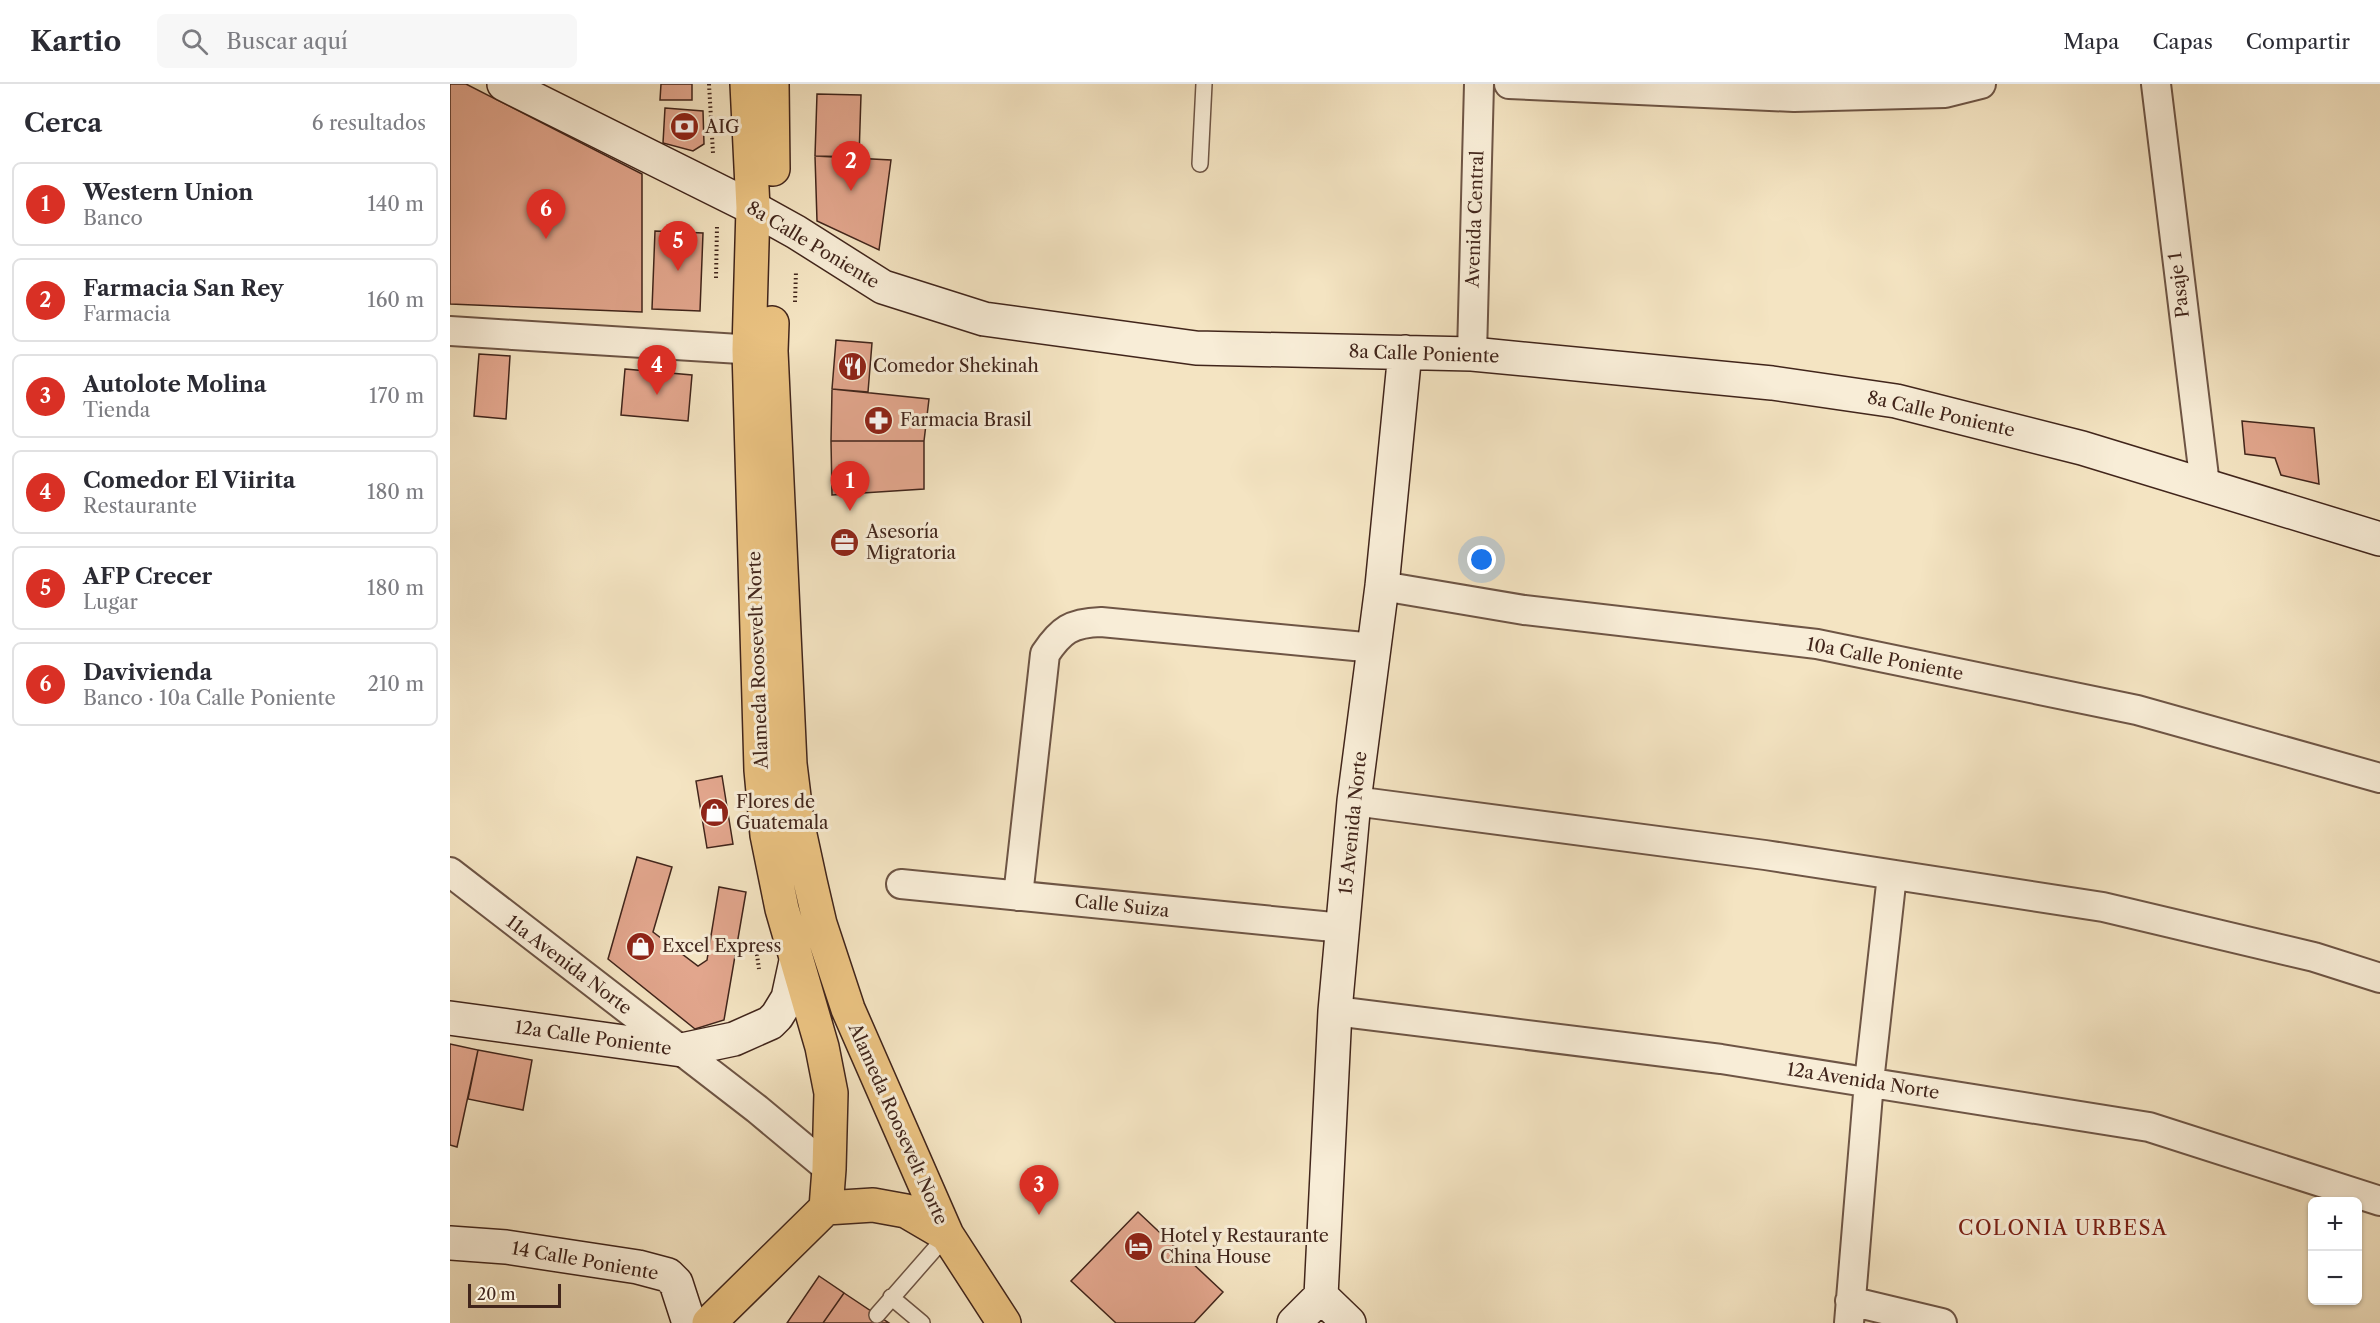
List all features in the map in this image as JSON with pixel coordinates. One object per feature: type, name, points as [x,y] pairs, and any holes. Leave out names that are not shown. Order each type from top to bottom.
[{"type":"highway","name":"Alameda Roosevelt Norte","points":[[747,84],[775,219]]},
{"type":"highway","name":"Alameda Roosevelt Norte","points":[[772,84],[775,219],[760,351],[761,770],[769,846],[782,909],[822,1047],[831,1093],[830,1169],[826,1208]]},
{"type":"highway","name":"Alameda Roosevelt Norte","points":[[760,351],[790,764],[797,821],[820,924],[848,1009],[946,1235],[1004,1323]]},
{"type":"highway","points":[[709,1322],[826,1208],[873,1205],[906,1211],[946,1235]]},
{"type":"street","name":"8a Calle Poniente","points":[[504,84],[775,219],[883,288],[984,320],[1196,348],[1472,354],[1772,383],[1896,401],[2082,448],[2380,539]]},
{"type":"street","name":"Avenida Central","points":[[1472,354],[1479,84]]},
{"type":"street","points":[[1509,84],[1794,97],[1945,93],[1982,84]]},
{"type":"street","name":"Pasaje 1","points":[[2156,84],[2205,485]]},
{"type":"street","points":[[450,331],[760,351]]},
{"type":"street","name":"15 Avenida Norte","points":[[1321,1296],[1335,1011],[1354,801],[1382,586],[1406,352]]},
{"type":"street","name":"10a Calle Poniente","points":[[1382,586],[1524,610],[1817,644],[2137,710],[2380,778]]},
{"type":"street","points":[[1018,896],[1045,654],[1057,636],[1079,623],[1101,622],[1374,648]]},
{"type":"street","points":[[1354,801],[1765,855],[2103,907],[2314,957],[2380,978]]},
{"type":"street","points":[[1892,875],[1869,1082],[1849,1312],[1942,1323]]},
{"type":"street","name":"11a Avenida Norte","points":[[451,876],[682,1050],[830,1169]]},
{"type":"street","name":"Calle Suiza","points":[[901,884],[1343,928]]},
{"type":"street","name":"12a Calle Poniente","points":[[450,1018],[682,1050],[734,1040],[770,1023],[788,998],[796,961]]},
{"type":"street","name":"12a Avenida Norte","points":[[1335,1011],[1720,1059],[2148,1127],[2380,1201]]},
{"type":"street","name":"14 Calle Poniente","points":[[450,1243],[506,1247],[638,1267],[668,1275],[709,1322]]},
{"type":"street","points":[[1294,1323],[1321,1296],[1349,1323]]},
{"type":"lane","points":[[1200,164],[1204,84]]},
{"type":"lane","points":[[877,1315],[946,1235]]},
{"type":"lane","points":[[891,1297],[922,1323]]},
{"type":"path","points":[[709,84],[712,152],[717,189],[716,280]]},
{"type":"path","points":[[775,219],[795,314]]},
{"type":"building","points":[[450,84],[466,84],[642,174],[642,312],[450,304]]},
{"type":"building","points":[[661,84],[692,84],[692,100],[660,100]]},
{"type":"building","points":[[817,94],[861,95],[859,157],[815,156]]},
{"type":"building","name":"AIG","points":[[665,108],[703,111],[704,144],[693,151],[663,143]]},
{"type":"building","points":[[815,156],[891,160],[879,250],[817,221]]},
{"type":"building","points":[[655,231],[703,233],[700,311],[652,309]]},
{"type":"building","name":"Comedor Shekinah","points":[[836,340],[872,343],[868,392],[832,389]]},
{"type":"building","points":[[479,354],[510,356],[506,419],[474,416]]},
{"type":"building","points":[[625,369],[692,375],[688,421],[621,415]]},
{"type":"building","name":"Farmacia Brasil","points":[[832,389],[929,399],[924,441],[831,441]]},
{"type":"building","points":[[2242,421],[2314,428],[2319,484],[2281,475],[2275,458],[2245,454]]},
{"type":"building","points":[[831,441],[924,441],[924,489],[832,495]]},
{"type":"building","name":"Flores de Guatemala","points":[[722,776],[733,844],[707,848],[696,781]]},
{"type":"building","name":"Excel Express","points":[[637,857],[672,867],[653,932],[698,966],[707,960],[719,887],[746,892],[724,1020],[695,1029],[608,959]]},
{"type":"building","points":[[450,1044],[478,1050],[457,1147],[450,1145]]},
{"type":"building","points":[[478,1050],[532,1060],[523,1110],[468,1099]]},
{"type":"building","name":"Hotel y Restaurante China House","points":[[1138,1212],[1223,1292],[1194,1323],[1116,1323],[1071,1281]]},
{"type":"building","points":[[819,1276],[844,1293],[823,1323],[787,1323]]},
{"type":"building","points":[[844,1293],[889,1323],[823,1323]]},
{"type":"place","name":"AIG","points":[[684,127]]},
{"type":"place","name":"Farmacia San Rey","points":[[851,191]]},
{"type":"place","name":"Davivienda","points":[[546,239]]},
{"type":"place","name":"AFP Crecer","points":[[678,271]]},
{"type":"place","name":"Comedor Shekinah","points":[[852,366]]},
{"type":"place","name":"Comedor El Viirita","points":[[657,395]]},
{"type":"place","name":"Farmacia Brasil","points":[[879,420]]},
{"type":"place","name":"Western Union","points":[[850,511]]},
{"type":"place","name":"Asesoría Migratoria","points":[[845,542]]},
{"type":"place","name":"Flores de Guatemala","points":[[715,812]]},
{"type":"place","name":"Excel Express","points":[[641,946]]},
{"type":"place","name":"Autolote Molina","points":[[1039,1215]]},
{"type":"place","name":"Hotel y Restaurante China House","points":[[1139,1246]]},
{"type":"district","name":"COLONIA URBESA","points":[[2063,1228]]}]
